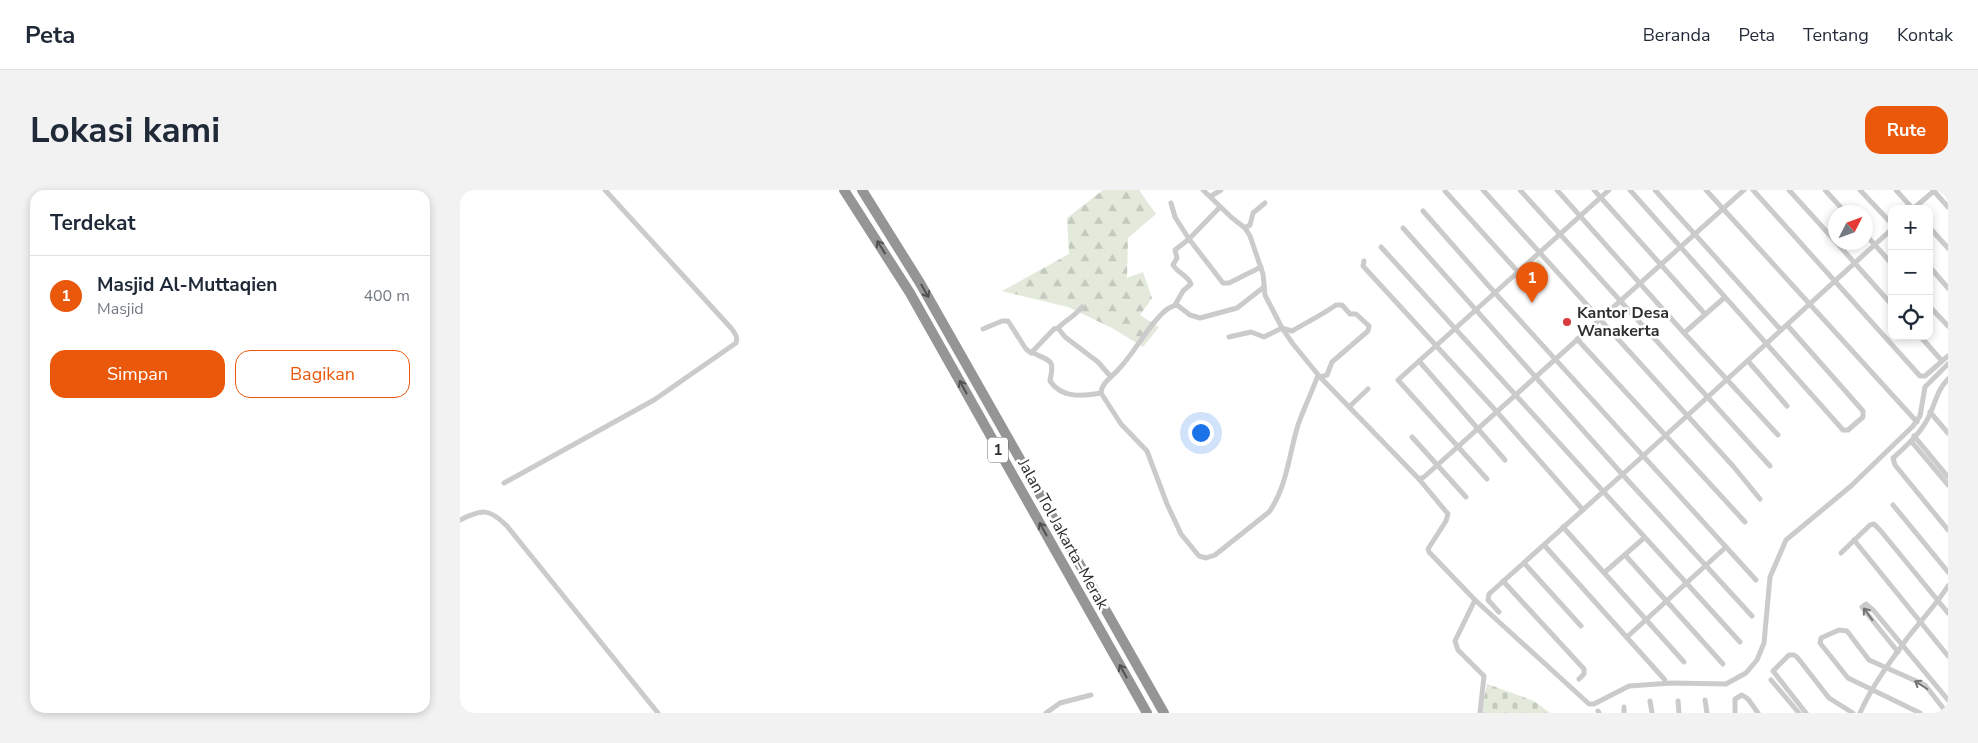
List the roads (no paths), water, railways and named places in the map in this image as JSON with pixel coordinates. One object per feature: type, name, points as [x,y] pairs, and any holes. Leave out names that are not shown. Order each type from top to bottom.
[{"type":"highway","name":"Jalan Tol Jakarta–Merak","points":[[844,190],[910,293],[1147,713]]},
{"type":"highway","name":"Jalan Tol Jakarta–Merak","points":[[862,190],[920,283],[1164,713]]},
{"type":"street","points":[[504,483],[654,400],[736,344],[736,335],[605,190]]},
{"type":"street","points":[[1203,190],[1245,228],[1252,241],[1261,267],[1265,295],[1282,328],[1319,376],[1419,479],[1448,514],[1446,521],[1428,551],[1475,600],[1589,704],[1594,704],[1629,686],[1672,683],[1728,684],[1746,673],[1761,653],[1766,632],[1770,577],[1786,540],[1851,486],[1917,422],[1920,416],[1925,387],[1945,363],[1948,356]]},
{"type":"street","points":[[1211,196],[1220,190]]},
{"type":"street","points":[[1483,190],[1733,466],[1760,499]]},
{"type":"street","points":[[1520,190],[1770,466]]},
{"type":"street","points":[[1557,190],[1684,333],[1778,434]]},
{"type":"street","points":[[1594,190],[1705,314]]},
{"type":"street","points":[[1487,479],[1398,382],[1399,379],[1609,190]]},
{"type":"street","points":[[1630,190],[1844,431],[1848,430],[1863,416],[1863,411],[1787,325]]},
{"type":"street","points":[[1656,190],[1781,330]]},
{"type":"street","points":[[1706,190],[1917,422]]},
{"type":"street","points":[[1419,479],[1424,477],[1458,447],[1744,190]]},
{"type":"street","points":[[1752,190],[1920,376],[1926,376],[1945,363]]},
{"type":"street","points":[[1789,190],[1828,233]]},
{"type":"street","points":[[1825,190],[1839,205]]},
{"type":"street","points":[[1860,190],[1888,220]]},
{"type":"street","points":[[1896,190],[1909,205]]},
{"type":"street","points":[[1917,205],[1934,190],[1948,207]]},
{"type":"street","points":[[1445,191],[1519,273]]},
{"type":"street","points":[[1171,203],[1175,216],[1189,239],[1223,283],[1229,283],[1261,267]]},
{"type":"street","points":[[1245,228],[1250,225],[1253,213],[1265,203]]},
{"type":"street","points":[[1220,207],[1175,252],[1177,258],[1174,265],[1179,272],[1189,279],[1191,284],[1183,291],[1176,305],[1158,318],[1128,360],[1103,385],[1101,392],[1121,424],[1147,452],[1180,534],[1196,554],[1206,558],[1219,552],[1269,512],[1275,504],[1298,425],[1319,376]]},
{"type":"street","points":[[1423,210],[1495,293],[1756,580]]},
{"type":"street","points":[[1403,228],[1622,474],[1752,616]]},
{"type":"street","points":[[1933,231],[1948,248]]},
{"type":"street","points":[[1499,612],[1489,602],[1488,596],[1503,581],[1665,437],[1888,232]]},
{"type":"street","points":[[1874,244],[1888,260]]},
{"type":"street","points":[[1381,247],[1740,642]]},
{"type":"street","points":[[1843,250],[1888,301]]},
{"type":"street","points":[[1364,261],[1363,266],[1497,412],[1583,510]]},
{"type":"street","points":[[1933,271],[1948,288]]},
{"type":"street","points":[[1176,305],[1193,317],[1200,318],[1237,308],[1264,287]]},
{"type":"street","points":[[1684,333],[1724,298]]},
{"type":"street","points":[[1229,337],[1252,332],[1264,337],[1282,328],[1292,331],[1339,304],[1350,314],[1356,314],[1369,326],[1368,331],[1360,340],[1354,342],[1332,362],[1327,375],[1319,376]]},
{"type":"street","points":[[1033,352],[1054,329],[1075,316],[1082,307]]},
{"type":"street","points":[[1933,310],[1948,326]]},
{"type":"street","points":[[983,329],[1002,321],[1008,322],[1030,353],[1033,352],[1050,362],[1053,368],[1050,381],[1061,391],[1074,395],[1101,392]]},
{"type":"street","points":[[1058,328],[1065,337],[1098,362],[1111,377]]},
{"type":"street","points":[[1577,339],[1745,522]]},
{"type":"street","points":[[1924,340],[1945,363]]},
{"type":"street","points":[[1748,361],[1787,406]]},
{"type":"street","points":[[1419,362],[1506,460]]},
{"type":"street","points":[[1947,382],[1938,391],[1927,420],[1893,458],[1893,461],[1948,530]]},
{"type":"street","points":[[1349,407],[1368,390]]},
{"type":"street","points":[[1930,412],[1948,433]]},
{"type":"street","points":[[1412,437],[1466,497]]},
{"type":"street","points":[[1912,438],[1948,477]]},
{"type":"street","points":[[1912,438],[1948,485]]},
{"type":"street","points":[[1893,505],[1948,572]]},
{"type":"street","points":[[460,520],[482,512],[492,513],[507,526],[658,713]]},
{"type":"street","points":[[1841,553],[1870,525],[1876,526],[1948,613]]},
{"type":"street","points":[[1563,527],[1684,662]]},
{"type":"street","points":[[1605,572],[1644,538]]},
{"type":"street","points":[[1854,540],[1948,656]]},
{"type":"street","points":[[1544,545],[1665,680]]},
{"type":"street","points":[[1627,637],[1726,547]]},
{"type":"street","points":[[1625,555],[1723,664]]},
{"type":"street","points":[[1524,563],[1581,626]]},
{"type":"street","points":[[1503,581],[1584,669],[1584,674],[1579,679]]},
{"type":"street","points":[[1860,713],[1870,690],[1902,644],[1939,601],[1948,586]]},
{"type":"street","points":[[1475,600],[1455,641],[1458,650],[1484,677],[1480,713]]},
{"type":"street","points":[[1898,652],[1865,611],[1863,605],[1867,604],[1870,606],[1948,700]]},
{"type":"street","points":[[1920,713],[1848,678],[1819,641],[1825,635],[1845,630],[1869,660],[1925,685],[1947,713]]},
{"type":"street","points":[[1806,713],[1773,672],[1789,655],[1794,655],[1829,698],[1853,713]]},
{"type":"street","points":[[1771,680],[1799,713]]},
{"type":"street","points":[[1735,713],[1735,699],[1742,695],[1748,699],[1758,713]]},
{"type":"street","points":[[1046,713],[1060,703],[1091,696]]},
{"type":"street","points":[[1705,700],[1707,713]]},
{"type":"street","points":[[1650,701],[1652,713]]},
{"type":"street","points":[[1678,701],[1679,713]]},
{"type":"place","name":"Masjid Al-Muttaqien","points":[[1532,303]]},
{"type":"place","name":"Kantor Desa Wanakerta","points":[[1567,322]]}]
